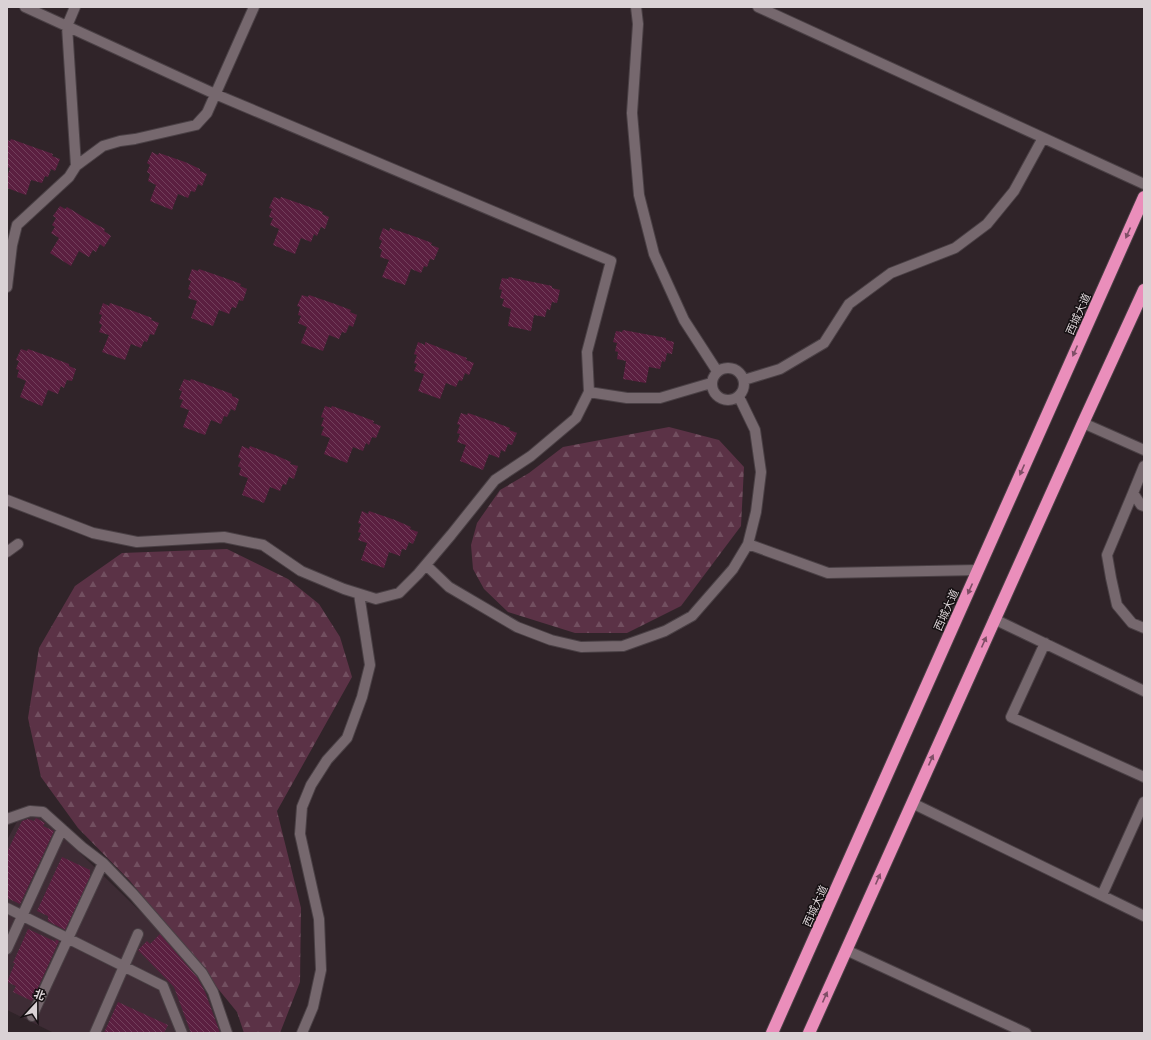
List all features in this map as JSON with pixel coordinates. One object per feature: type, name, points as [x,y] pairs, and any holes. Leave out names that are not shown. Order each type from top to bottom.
[{"type":"highway","name":"西城大道","points":[[772,1033],[1144,197]]},
{"type":"highway","points":[[809,1033],[994,619],[1144,290]]},
{"type":"street","points":[[7,500],[93,533],[137,542],[224,537],[263,545],[301,572],[359,594],[376,599],[399,593],[426,565],[495,480],[531,456],[576,418],[589,392],[587,352],[611,261],[215,94],[24,7]]},
{"type":"street","points":[[75,7],[67,26],[76,166]]},
{"type":"street","points":[[7,287],[12,245],[17,225],[69,177],[76,166],[103,146],[120,141],[135,140],[196,126],[207,113],[254,7]]},
{"type":"street","points":[[636,7],[638,24],[632,113],[639,195],[657,261],[684,320],[718,372]]},
{"type":"street","points":[[758,7],[1144,184]]},
{"type":"street","points":[[744,380],[780,369],[824,343],[849,304],[891,274],[955,248],[987,224],[1014,191],[1043,138]]},
{"type":"street","points":[[723,368],[736,370],[741,374],[744,380],[745,386],[743,392],[739,397],[733,400],[726,401],[720,399],[715,395],[712,389],[711,383],[713,376],[723,368]]},
{"type":"street","points":[[589,392],[628,398],[660,398],[711,383]]},
{"type":"street","points":[[426,565],[449,587],[518,627],[551,640],[581,647],[622,646],[666,631],[692,616],[733,569],[748,544],[756,512],[761,472],[755,430],[739,397]]},
{"type":"street","points":[[1083,423],[1144,450]]},
{"type":"street","points":[[1144,466],[1107,555],[1110,578],[1117,605],[1132,623],[1144,628]]},
{"type":"street","points":[[1133,493],[1141,505],[1144,506]]},
{"type":"street","points":[[7,540],[18,544],[7,552]]},
{"type":"street","points":[[748,544],[828,573],[978,570]]},
{"type":"street","points":[[302,1033],[314,1007],[321,970],[319,919],[300,834],[302,807],[311,785],[327,760],[347,738],[362,697],[370,665],[359,594]]},
{"type":"street","points":[[994,619],[1144,691]]},
{"type":"street","points":[[1045,644],[1011,717],[1144,777]]},
{"type":"street","points":[[1102,895],[1144,802]]},
{"type":"street","points":[[912,803],[1144,916]]},
{"type":"street","points":[[7,819],[24,812],[43,812],[103,864],[134,894],[202,973],[213,992],[227,1033]]},
{"type":"street","points":[[7,949],[62,830]]},
{"type":"street","points":[[32,1016],[103,864]]},
{"type":"street","points":[[7,908],[163,986],[182,1033]]},
{"type":"street","points":[[95,1033],[138,934]]},
{"type":"street","points":[[846,950],[1026,1033]]},
{"type":"shaded area","points":[[25,814],[44,818],[190,960],[198,971],[222,1033],[54,1033],[7,1010],[7,840],[20,816]]},
{"type":"green space","points":[[669,427],[719,440],[744,467],[741,526],[681,606],[627,633],[575,633],[508,612],[484,589],[473,569],[471,545],[477,523],[500,490],[529,473],[563,447]]},
{"type":"green space","points":[[227,549],[288,579],[319,604],[340,637],[352,677],[277,811],[301,908],[300,982],[280,1033],[244,1033],[237,1012],[130,881],[78,828],[41,777],[28,718],[39,648],[75,586],[122,553]]},
{"type":"building","points":[[11,139],[53,154],[52,156],[60,159],[55,171],[51,169],[48,177],[45,176],[42,183],[31,180],[26,195],[7,188],[7,177],[10,168],[7,167],[7,140],[10,141]]},
{"type":"building","points":[[152,152],[185,162],[207,174],[202,186],[198,184],[195,192],[191,191],[188,198],[178,194],[172,210],[150,201],[156,185],[148,181],[150,174],[147,172],[150,165],[147,163]]},
{"type":"building","points":[[274,197],[280,199],[281,197],[307,206],[323,212],[322,214],[329,217],[325,229],[321,227],[317,236],[314,234],[311,242],[301,238],[295,254],[273,245],[279,229],[270,225],[273,218],[269,217],[272,209],[269,208]]},
{"type":"building","points":[[60,206],[65,209],[67,207],[105,229],[104,231],[111,236],[104,247],[100,244],[96,252],[93,250],[89,257],[79,251],[71,266],[50,253],[59,238],[51,233],[55,227],[52,225],[56,218],[53,216]]},
{"type":"building","points":[[383,228],[389,231],[390,228],[416,237],[432,243],[431,245],[439,248],[434,260],[430,259],[427,267],[424,266],[421,273],[411,269],[405,285],[382,277],[389,260],[380,257],[382,250],[379,248],[382,241],[379,239]]},
{"type":"building","points":[[192,269],[198,271],[199,269],[225,278],[241,284],[240,286],[247,289],[243,301],[239,300],[236,308],[232,307],[229,314],[219,310],[213,326],[191,318],[197,301],[188,298],[191,291],[188,289],[191,281],[188,280]]},
{"type":"building","points":[[509,277],[552,286],[552,288],[560,290],[557,303],[552,302],[550,310],[547,309],[545,317],[534,315],[531,331],[508,326],[511,309],[502,306],[504,299],[500,298],[502,290],[499,289],[502,278],[508,279]]},
{"type":"building","points":[[302,295],[308,297],[309,295],[351,310],[350,312],[357,315],[353,327],[349,325],[346,333],[342,332],[339,339],[329,335],[323,351],[301,343],[307,327],[298,323],[301,316],[298,315],[300,307],[297,306]]},
{"type":"building","points":[[103,303],[109,306],[110,303],[136,312],[152,318],[151,320],[159,323],[154,335],[150,334],[147,342],[144,341],[141,348],[131,344],[125,360],[102,352],[109,335],[99,332],[102,325],[99,323],[102,315],[99,314]]},
{"type":"building","points":[[623,330],[666,338],[666,340],[674,342],[672,354],[667,353],[665,362],[662,361],[660,369],[649,367],[646,383],[623,379],[626,361],[617,359],[618,352],[615,351],[617,343],[613,342],[616,331],[622,332]]},
{"type":"building","points":[[418,342],[425,345],[425,342],[467,358],[466,360],[474,363],[469,375],[465,373],[462,381],[459,380],[456,387],[446,383],[440,399],[418,391],[424,374],[414,371],[417,364],[414,363],[417,355],[414,354]]},
{"type":"building","points":[[21,349],[27,351],[28,349],[53,358],[69,364],[69,366],[76,369],[72,381],[67,380],[64,388],[61,386],[58,394],[48,390],[42,406],[20,397],[26,381],[17,377],[19,370],[16,369],[19,361],[16,360]]},
{"type":"building","points":[[184,379],[190,381],[191,379],[232,394],[232,396],[239,399],[235,411],[231,409],[227,417],[224,416],[221,424],[211,420],[205,435],[183,427],[189,410],[180,407],[183,400],[179,399],[182,391],[179,390]]},
{"type":"building","points":[[325,406],[331,408],[332,406],[358,415],[374,421],[373,423],[381,426],[376,438],[372,437],[369,445],[366,443],[363,451],[353,447],[347,463],[324,454],[330,438],[321,435],[324,427],[321,426],[324,418],[321,417]]},
{"type":"building","points":[[461,413],[467,415],[468,413],[494,422],[510,428],[509,430],[517,433],[512,445],[508,444],[505,452],[501,450],[499,458],[489,454],[483,470],[460,461],[466,445],[457,442],[460,434],[457,433],[460,425],[457,424]]},
{"type":"building","points":[[242,446],[249,449],[250,446],[275,455],[291,462],[290,464],[298,466],[294,479],[289,477],[286,485],[283,484],[280,491],[270,487],[264,503],[242,495],[248,478],[239,475],[241,468],[238,466],[241,459],[238,457]]},
{"type":"building","points":[[362,511],[368,514],[369,511],[395,520],[418,532],[413,544],[409,542],[406,550],[402,549],[400,556],[389,552],[384,568],[361,560],[367,543],[358,540],[361,533],[358,532],[361,524],[358,523]]},
{"type":"building","points":[[36,818],[45,823],[43,826],[54,831],[20,904],[7,898],[7,852],[22,821],[28,819],[34,821]]},
{"type":"building","points":[[62,857],[90,870],[90,877],[65,930],[48,921],[48,916],[37,911]]},
{"type":"building","points":[[28,929],[56,942],[55,939],[59,941],[32,1001],[13,992],[16,986],[7,982],[15,963],[13,963]]},
{"type":"building","points":[[160,934],[197,977],[205,992],[220,1033],[191,1033],[174,987],[138,950],[147,941],[150,944]]},
{"type":"building","points":[[118,1002],[168,1025],[164,1033],[104,1033]]}]
